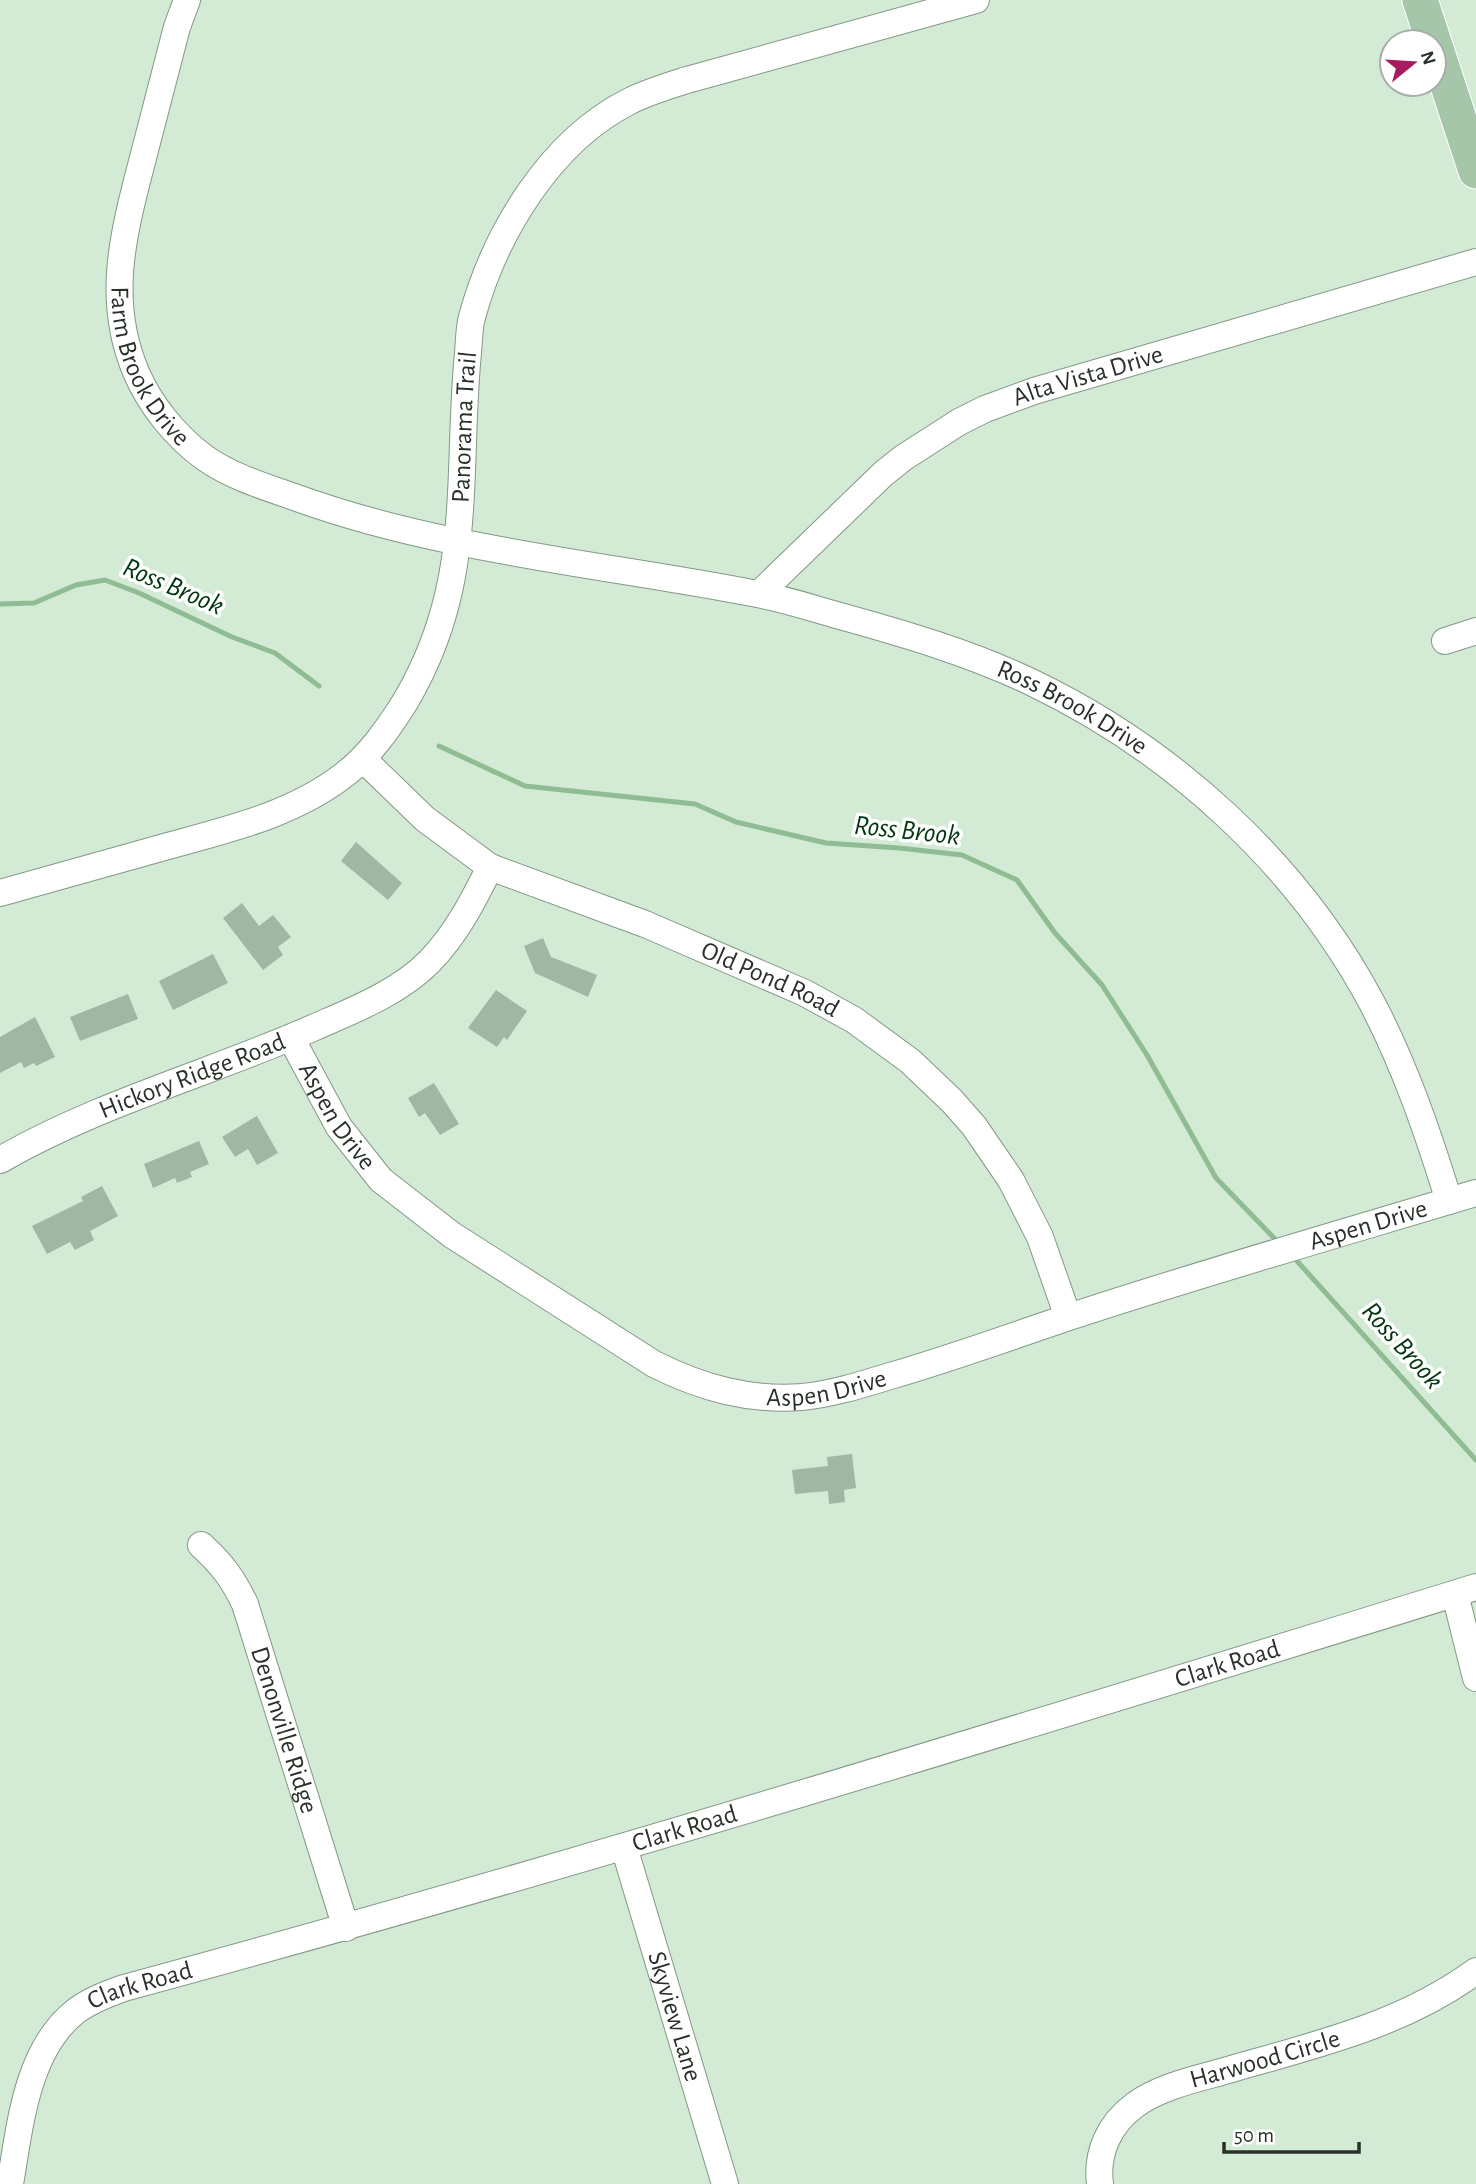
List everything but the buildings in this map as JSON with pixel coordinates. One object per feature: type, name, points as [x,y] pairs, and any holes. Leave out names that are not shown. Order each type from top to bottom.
[{"type":"main road","points":[[1420,0],[1476,171]]},
{"type":"street","name":"Farm Brook Drive","points":[[187,0],[177,27],[122,238],[118,281],[121,318],[137,374],[154,404],[177,434],[206,459],[237,476],[322,507],[404,531],[459,541]]},
{"type":"street","name":"Panorama Trail","points":[[0,893],[256,822],[303,802],[363,759],[397,714],[437,638],[447,604],[459,541],[465,388],[471,319],[509,227],[532,187],[558,155],[591,125],[630,101],[654,91],[976,0]]},
{"type":"street","name":"Alta Vista Drive","points":[[759,594],[883,474],[928,440],[985,409],[1034,391],[1476,262]]},
{"type":"street","name":"Ross Brook Drive","points":[[459,541],[759,594],[906,634],[973,657],[1033,683],[1121,733],[1170,769],[1253,841],[1287,878],[1349,965],[1373,1005],[1395,1053],[1424,1123],[1449,1201]]},
{"type":"street","points":[[1445,642],[1476,631]]},
{"type":"street","name":"Old Pond Road","points":[[363,759],[425,819],[490,867],[645,924],[805,993],[882,1039],[910,1061],[952,1101],[994,1153],[1040,1237],[1068,1317]]},
{"type":"street","name":"Hickory Ridge Road","points":[[0,1160],[65,1126],[290,1038],[387,992],[429,962],[467,913],[490,867]]},
{"type":"street","name":"Aspen Drive","points":[[290,1038],[339,1127],[361,1156],[399,1196],[453,1235],[654,1364],[709,1387],[743,1395],[775,1398],[805,1396],[856,1386],[919,1368],[1068,1317],[1476,1192]]},
{"type":"street","name":"Denonville Ridge","points":[[201,1545],[222,1564],[245,1604],[346,1928]]},
{"type":"street","points":[[1465,1591],[1476,1678]]},
{"type":"street","name":"Clark Road","points":[[10,2184],[34,2074],[45,2048],[75,2012],[97,1998],[124,1988],[346,1928],[624,1847],[1465,1591]]},
{"type":"street","name":"Skyview Lane","points":[[624,1847],[725,2184]]},
{"type":"street","name":"Harwood Circle","points":[[1100,2184],[1101,2154],[1108,2136],[1117,2121],[1145,2098],[1194,2080],[1365,2030],[1433,1999],[1476,1971]]},
{"type":"waterway","name":"Ross Brook","points":[[0,604],[34,603],[76,585],[105,580],[232,637],[275,653],[319,686]]},
{"type":"waterway","name":"Ross Brook","points":[[439,746],[525,786],[695,804],[736,822],[826,843],[962,855],[1017,880],[1055,933],[1102,985],[1147,1055],[1216,1178],[1278,1242]]},
{"type":"waterway","name":"Ross Brook","points":[[1297,1261],[1476,1460]]}]
